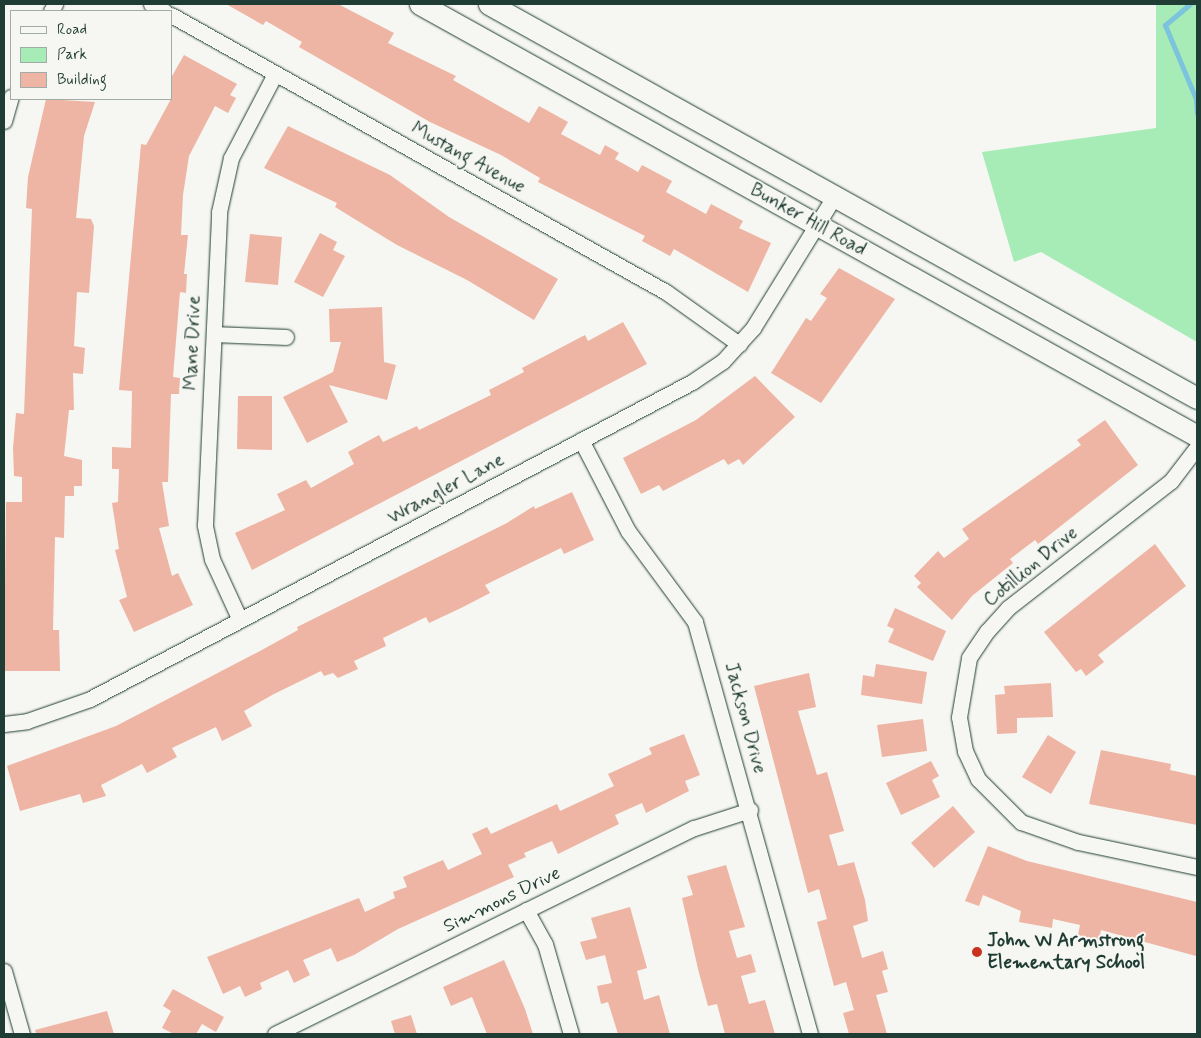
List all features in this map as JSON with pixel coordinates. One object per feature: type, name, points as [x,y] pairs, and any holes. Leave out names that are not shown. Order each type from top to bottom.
[{"type":"main road","name":"Bunker Hill Road","points":[[420,4],[1197,436]]},
{"type":"main road","name":"Bunker Hill Road","points":[[489,4],[1197,398]]},
{"type":"street","points":[[151,4],[162,10]]},
{"type":"street","name":"Mustang Avenue","points":[[172,16],[666,292],[739,344]]},
{"type":"street","name":"Mane Drive","points":[[240,620],[212,559],[205,525],[222,183],[275,74]]},
{"type":"street","points":[[4,121],[10,100]]},
{"type":"street","name":"Wrangler Lane","points":[[4,724],[27,721],[90,698],[692,382],[739,344],[770,306],[834,197]]},
{"type":"street","points":[[214,334],[286,337]]},
{"type":"street","name":"Jackson Drive","points":[[581,440],[628,531],[695,622],[750,810],[810,1034]]},
{"type":"street","name":"Cotillion Drive","points":[[1197,447],[1170,481],[1008,608],[987,631],[969,658],[959,717],[965,751],[978,779],[1021,822],[1053,835],[1197,868]]},
{"type":"street","name":"Simmons Drive","points":[[274,1034],[694,828],[750,810]]},
{"type":"street","points":[[526,910],[545,944],[571,1034]]},
{"type":"street","points":[[4,971],[22,1034]]},
{"type":"green space","points":[[1156,4],[1197,4],[1197,342],[1041,252],[1014,262],[982,152],[1156,128]]},
{"type":"building","points":[[226,4],[338,4],[394,33],[388,43],[456,76],[453,80],[529,123],[539,106],[568,122],[561,134],[600,155],[605,145],[619,153],[615,159],[638,172],[642,165],[672,181],[666,192],[706,214],[711,204],[743,221],[739,228],[771,243],[748,292],[674,249],[670,256],[642,241],[645,236],[538,182],[540,178],[501,155],[430,122],[299,47],[302,42],[266,21],[263,25]]},
{"type":"building","points":[[184,55],[237,84],[230,95],[236,98],[228,113],[215,106],[189,156],[183,195],[181,235],[188,235],[184,274],[187,274],[186,293],[180,292],[173,377],[180,378],[179,394],[171,394],[168,482],[162,482],[169,526],[159,528],[172,576],[178,573],[193,605],[134,632],[119,600],[127,597],[115,550],[119,549],[112,503],[118,502],[119,469],[112,469],[112,447],[131,448],[132,391],[119,390],[141,144],[146,145],[172,100],[172,76]]},
{"type":"building","points":[[46,100],[95,102],[84,136],[76,218],[91,219],[94,226],[89,293],[77,292],[74,346],[85,348],[83,374],[73,373],[74,410],[69,410],[64,456],[82,460],[82,486],[74,486],[74,496],[65,496],[64,538],[55,537],[53,630],[59,630],[60,671],[4,671],[6,502],[22,502],[22,477],[14,476],[13,448],[16,413],[24,414],[32,209],[26,208],[28,177]]},
{"type":"building","points":[[288,126],[390,175],[449,217],[558,279],[534,320],[467,280],[397,245],[335,207],[337,203],[264,168]]},
{"type":"building","points":[[320,233],[337,242],[333,250],[345,256],[323,297],[294,282]]},
{"type":"building","points":[[250,234],[282,237],[278,285],[245,282]]},
{"type":"building","points":[[839,268],[895,299],[821,403],[771,373],[806,318],[811,321],[827,298],[820,294]]},
{"type":"building","points":[[382,307],[384,362],[396,365],[387,400],[329,385],[348,422],[307,443],[283,397],[333,372],[341,342],[330,342],[329,309]]},
{"type":"building","points":[[623,322],[647,364],[252,570],[235,533],[285,510],[277,494],[306,480],[311,488],[354,464],[348,452],[379,435],[383,442],[417,426],[419,430],[491,395],[489,390],[524,372],[522,368],[585,335],[588,341]]},
{"type":"building","points":[[755,376],[795,417],[743,465],[739,459],[728,465],[724,459],[663,491],[659,485],[641,494],[623,458],[696,420]]},
{"type":"building","points":[[238,396],[272,396],[272,450],[237,449]]},
{"type":"building","points":[[1105,420],[1138,465],[1038,544],[1035,540],[1010,559],[1013,563],[972,596],[952,620],[917,587],[921,583],[914,576],[938,551],[944,558],[969,539],[962,529],[1081,445],[1077,440]]},
{"type":"building","points":[[572,492],[594,540],[564,554],[561,548],[485,585],[490,593],[461,608],[429,623],[426,617],[383,638],[386,646],[354,661],[358,669],[338,678],[333,673],[324,676],[321,671],[274,694],[244,711],[252,726],[222,741],[216,727],[172,748],[177,757],[147,773],[142,764],[101,785],[106,796],[83,803],[80,794],[20,811],[7,766],[116,726],[260,651],[298,630],[297,627],[507,523],[534,506],[535,509]]},
{"type":"building","points":[[1155,544],[1186,586],[1098,655],[1104,662],[1086,676],[1081,669],[1076,672],[1044,632]]},
{"type":"building","points":[[895,608],[946,631],[933,661],[888,642],[894,629],[887,626]]},
{"type":"building","points":[[876,664],[927,672],[922,704],[861,695],[863,675],[874,677]]},
{"type":"building","points":[[809,673],[816,707],[798,711],[817,775],[827,772],[844,831],[829,835],[838,866],[854,862],[865,900],[868,921],[853,926],[862,958],[883,951],[888,969],[882,971],[888,992],[876,995],[887,1034],[849,1034],[843,1013],[854,1010],[846,982],[834,986],[817,922],[827,919],[819,889],[808,893],[754,686]]},
{"type":"building","points":[[1051,683],[1053,717],[1017,718],[1017,733],[997,734],[995,695],[1005,694],[1004,686]]},
{"type":"building","points":[[923,719],[927,751],[882,757],[877,725]]},
{"type":"building","points":[[684,734],[700,775],[685,781],[689,791],[646,813],[642,803],[615,815],[619,824],[558,854],[552,841],[524,853],[526,857],[508,865],[514,877],[398,929],[354,955],[337,962],[331,948],[303,960],[310,975],[294,983],[288,970],[260,983],[262,989],[245,997],[240,986],[223,994],[207,957],[359,898],[365,912],[395,898],[393,892],[407,887],[403,877],[443,860],[448,870],[482,854],[472,834],[487,827],[491,834],[557,804],[560,811],[614,786],[608,774],[652,754],[649,748]]},
{"type":"building","points":[[1048,735],[1076,752],[1051,794],[1022,777]]},
{"type":"building","points":[[1101,750],[1171,764],[1170,770],[1197,776],[1197,825],[1089,804]]},
{"type":"building","points":[[931,761],[939,776],[932,780],[940,797],[901,815],[886,783]]},
{"type":"building","points":[[953,806],[975,832],[934,868],[911,843]]},
{"type":"building","points":[[988,846],[1027,861],[1197,902],[1196,956],[1101,930],[1099,940],[1078,935],[1080,925],[1053,919],[1052,928],[1019,922],[1021,911],[983,895],[979,906],[965,901]]},
{"type":"building","points":[[726,865],[745,927],[729,931],[737,958],[751,954],[756,972],[741,976],[749,1004],[765,1000],[775,1034],[725,1034],[717,1004],[708,1006],[682,898],[693,895],[687,876]]},
{"type":"building","points":[[630,907],[647,968],[637,971],[644,1000],[659,995],[670,1034],[618,1034],[608,1002],[601,1004],[597,986],[612,983],[605,955],[586,960],[580,942],[597,938],[591,918]]},
{"type":"building","points":[[504,960],[525,1009],[533,1034],[487,1034],[472,997],[451,1006],[443,987]]},
{"type":"building","points":[[173,989],[224,1017],[216,1032],[202,1024],[196,1034],[174,1034],[162,1028],[171,1011],[163,1006]]},
{"type":"building","points":[[107,1011],[114,1034],[36,1034],[35,1030]]},
{"type":"building","points":[[411,1015],[417,1034],[395,1034],[391,1021]]},
{"type":"waterway","points":[[1190,4],[1165,25],[1196,99],[1197,113]]},
{"type":"place","name":"John W Armstrong Elementary School","points":[[977,952]]}]
